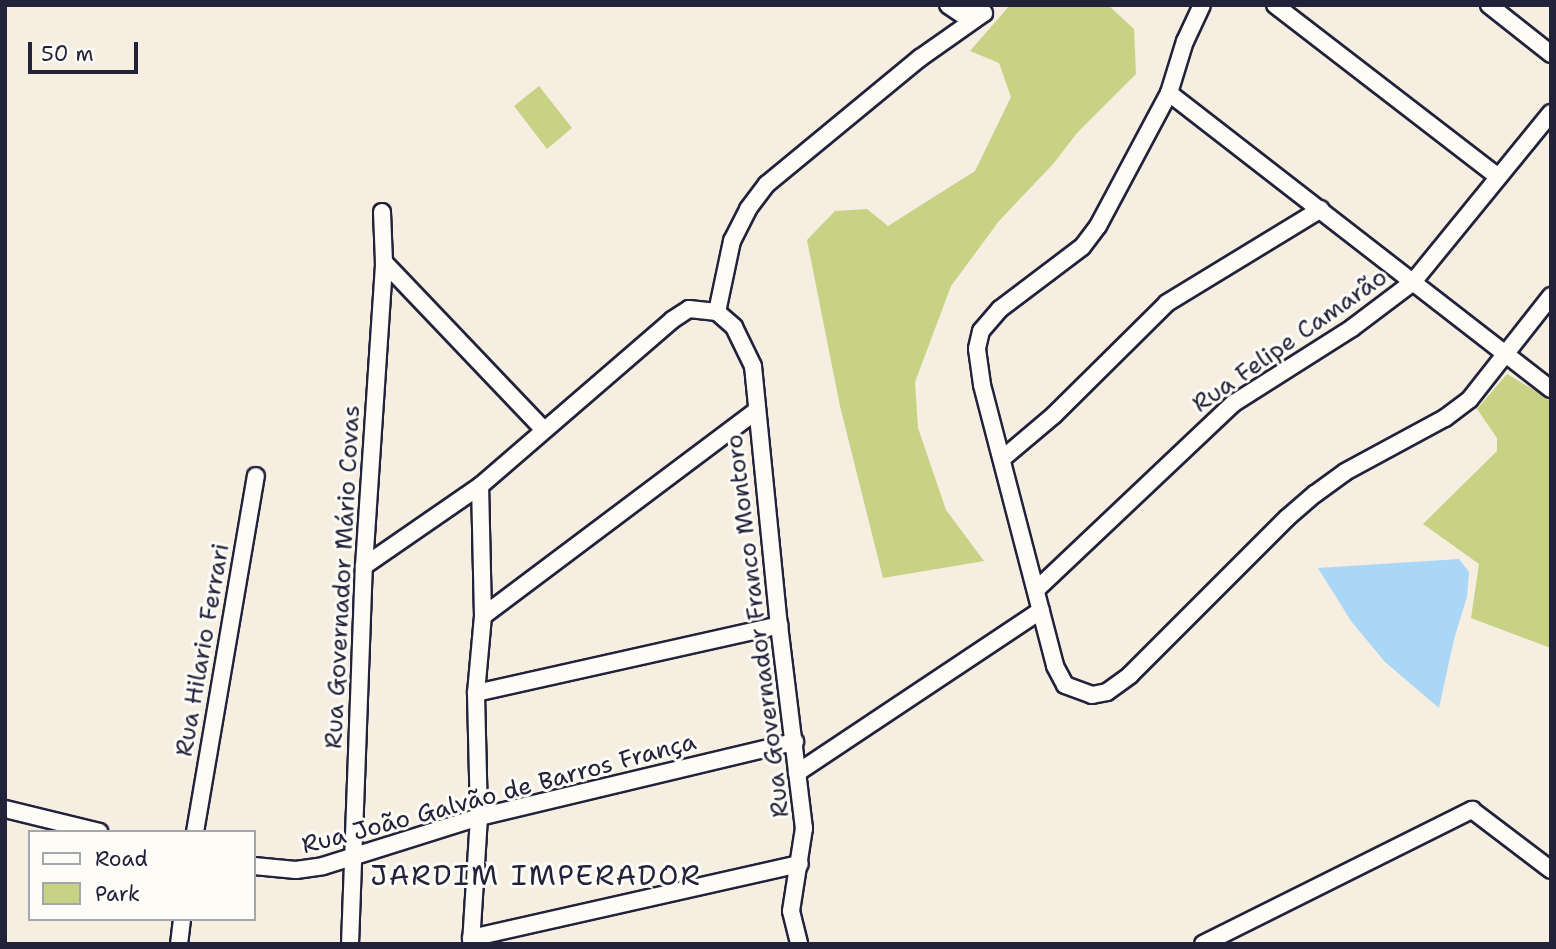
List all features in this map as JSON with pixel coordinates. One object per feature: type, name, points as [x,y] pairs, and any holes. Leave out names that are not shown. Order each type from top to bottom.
[{"type":"street","points":[[948,5],[963,15],[984,9]]},
{"type":"street","points":[[1201,5],[1185,41],[1169,93],[1098,226],[1082,247],[1000,309],[981,331],[979,368],[1055,666],[1065,685],[1092,695],[1107,692],[1130,675],[1287,518],[1345,472],[1445,418],[1470,399],[1551,296]]},
{"type":"street","points":[[1275,5],[1497,176]]},
{"type":"street","points":[[1489,5],[1551,54]]},
{"type":"street","points":[[364,566],[480,486],[671,320],[689,309],[718,312],[732,241],[748,209],[767,184],[920,58],[979,20],[984,9]]},
{"type":"street","points":[[1169,93],[1551,389]]},
{"type":"street","name":"Rua Felipe Camarão","points":[[1037,590],[1234,402],[1352,328],[1413,282],[1551,113]]},
{"type":"street","points":[[1002,459],[1054,415],[1167,303],[1321,209]]},
{"type":"street","name":"Rua Governador Mário Covas","points":[[350,944],[364,566],[384,262],[382,212]]},
{"type":"street","points":[[384,262],[543,429]]},
{"type":"street","name":"Rua Governador Franco Montoro","points":[[718,312],[734,327],[745,345],[752,366],[779,625],[804,828],[791,911],[799,944]]},
{"type":"street","points":[[483,616],[756,411]]},
{"type":"street","name":"Rua Hilario Ferrari","points":[[195,830],[256,476]]},
{"type":"street","points":[[480,486],[483,616],[476,693],[479,817],[471,941],[800,864]]},
{"type":"street","points":[[797,774],[1041,610]]},
{"type":"street","points":[[476,693],[779,625]]},
{"type":"street","name":"Rua João Galvão de Barros França","points":[[256,866],[296,870],[354,857],[479,817],[795,742]]},
{"type":"street","points":[[5,809],[91,830]]},
{"type":"street","points":[[1203,944],[1472,810],[1551,870]]},
{"type":"street","points":[[179,944],[182,921]]},
{"type":"green space","points":[[1010,5],[1108,5],[1134,29],[1136,74],[1077,133],[1054,163],[999,221],[951,286],[915,382],[918,428],[946,510],[984,561],[883,578],[840,406],[807,240],[835,211],[867,209],[888,226],[975,171],[1011,97],[999,63],[970,51]]},
{"type":"green space","points":[[539,86],[572,128],[547,149],[514,106]]},
{"type":"green space","points":[[1507,374],[1551,400],[1551,648],[1471,618],[1479,564],[1423,524],[1497,451],[1497,438],[1477,409]]},
{"type":"water","points":[[1459,559],[1469,572],[1467,597],[1454,639],[1439,708],[1385,662],[1351,621],[1318,568]]},
{"type":"district","name":"JARDIM IMPERADOR","points":[[536,875]]}]
